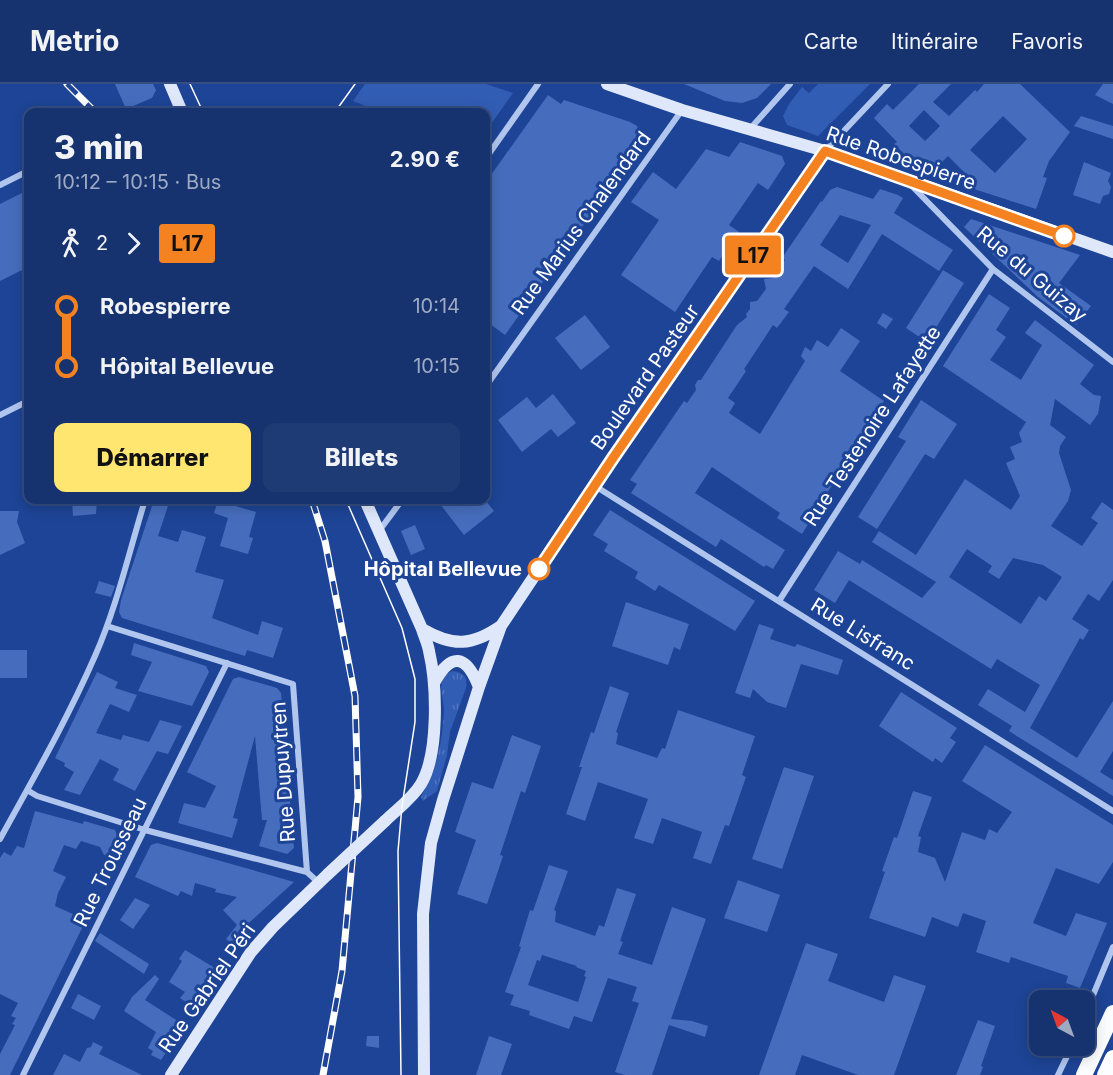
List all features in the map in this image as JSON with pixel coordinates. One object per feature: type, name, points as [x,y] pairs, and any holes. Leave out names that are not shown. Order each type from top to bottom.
[{"type":"highway","points":[[1084,1075],[1113,1013]]},
{"type":"highway","points":[[1105,1075],[1113,1058]]},
{"type":"main road","points":[[170,84],[180,108]]},
{"type":"main road","name":"Rue Robespierre","points":[[607,84],[682,110],[825,151],[1113,252]]},
{"type":"main road","name":"Boulevard Pasteur","points":[[424,1075],[423,914],[431,843],[442,800],[501,626],[825,151]]},
{"type":"main road","points":[[367,504],[422,629],[429,651],[434,683]]},
{"type":"main road","name":"Boulevard Pasteur","points":[[422,629],[443,640],[467,643],[482,638],[501,626]]},
{"type":"main road","points":[[434,683],[448,663],[458,661],[467,665],[479,687]]},
{"type":"main road","name":"Rue Gabriel Péri","points":[[171,1075],[251,952],[273,927],[420,786],[434,740],[434,683]]},
{"type":"street","points":[[490,152],[538,84]]},
{"type":"street","points":[[749,130],[789,84]]},
{"type":"street","points":[[825,151],[888,84]]},
{"type":"street","name":"Rue Marius Chalendard","points":[[490,380],[682,110]]},
{"type":"street","points":[[0,185],[24,173]]},
{"type":"street","name":"Rue du Guizay","points":[[908,181],[993,268],[1113,362]]},
{"type":"street","name":"Rue Testenoire Lafayette","points":[[779,601],[993,268]]},
{"type":"street","points":[[0,415],[24,403]]},
{"type":"street","name":"Rue Lisfranc","points":[[595,486],[1113,811]]},
{"type":"street","points":[[0,839],[64,723],[107,626],[144,504]]},
{"type":"street","points":[[379,531],[399,504]]},
{"type":"street","name":"Rue Dupuytren","points":[[107,626],[293,684],[307,872]]},
{"type":"street","name":"Rue Trousseau","points":[[23,1075],[227,663]]},
{"type":"street","points":[[27,790],[37,796],[145,830],[323,878]]},
{"type":"street","points":[[1095,990],[1113,947]]},
{"type":"street","points":[[1058,1075],[1067,1056]]},
{"type":"green space","points":[[365,84],[486,84],[513,93],[490,125],[490,108],[367,108],[353,101]]},
{"type":"green space","points":[[818,84],[870,84],[818,136],[787,125],[783,116],[802,87],[809,93]]},
{"type":"green space","points":[[454,671],[464,676],[466,688],[450,732],[447,755],[437,791],[423,801],[421,797],[435,766],[442,735],[444,711],[442,682],[446,674]]},
{"type":"building","points":[[115,84],[153,84],[156,90],[152,98],[126,108]]},
{"type":"building","points":[[684,84],[771,84],[757,98],[742,103],[725,101]]},
{"type":"building","points":[[919,84],[951,84],[933,102],[949,116],[984,84],[1020,84],[1070,132],[1049,161],[1043,177],[1047,178],[1036,209],[974,189],[971,179],[948,156],[935,169],[923,158],[917,166],[894,144],[897,142],[874,118],[887,104],[893,110]],"holes":[[[924,110],[940,126],[925,141],[909,126]],[[1003,116],[1027,139],[995,173],[970,150]]]},
{"type":"building","points":[[1103,84],[1113,84],[1113,104],[1095,95]]},
{"type":"building","points":[[548,95],[561,104],[564,100],[630,122],[637,126],[641,136],[627,159],[629,161],[505,335],[490,324],[490,176]]},
{"type":"building","points":[[1081,116],[1113,126],[1113,139],[1074,126]]},
{"type":"building","points":[[740,142],[782,156],[785,164],[768,190],[758,183],[729,225],[739,232],[719,261],[712,257],[675,312],[621,275],[659,220],[631,202],[653,172],[676,189],[706,149],[729,157]]},
{"type":"building","points":[[1084,162],[1111,173],[1108,181],[1111,187],[1109,194],[1103,196],[1100,204],[1073,195]]},
{"type":"building","points":[[837,187],[873,199],[880,189],[898,195],[903,198],[894,213],[953,250],[939,271],[882,234],[848,289],[814,266],[784,309],[789,312],[777,328],[773,325],[744,369],[746,371],[728,398],[735,403],[729,413],[760,434],[805,361],[801,356],[805,347],[811,351],[817,340],[828,347],[841,328],[860,341],[840,371],[884,401],[802,534],[777,518],[780,513],[712,467],[695,493],[785,550],[773,569],[766,565],[764,567],[721,539],[716,547],[631,493],[637,484],[630,480],[684,401],[687,403],[696,390],[695,385],[698,380],[701,380],[737,325],[747,317],[750,302],[757,301],[766,289],[764,279],[773,278],[785,260],[782,258],[830,190]],"holes":[[[840,215],[871,225],[848,263],[820,245]]]},
{"type":"building","points":[[24,192],[24,269],[0,281],[0,204]]},
{"type":"building","points":[[971,219],[1080,255],[1059,283],[1091,306],[1076,325],[1038,297],[964,227]]},
{"type":"building","points":[[943,270],[964,283],[927,342],[906,328]]},
{"type":"building","points":[[989,294],[1010,308],[996,330],[1006,337],[990,360],[1021,380],[1042,345],[1025,333],[1035,320],[1094,365],[1080,384],[1094,395],[1101,396],[1098,414],[1090,425],[1055,399],[1050,425],[1066,437],[1060,446],[1059,453],[1071,490],[1068,501],[1051,526],[1082,546],[1098,523],[1091,518],[1102,502],[1113,510],[1113,580],[1099,601],[1088,594],[1072,619],[1089,630],[1083,640],[1080,638],[1030,728],[1077,758],[1113,701],[1113,751],[1100,772],[1113,780],[1113,796],[1009,731],[1012,726],[978,705],[988,689],[1025,712],[1040,685],[997,659],[991,669],[849,580],[835,603],[814,590],[838,551],[860,564],[862,560],[922,598],[936,582],[872,542],[879,531],[916,555],[965,479],[1011,510],[1020,496],[1006,463],[1015,459],[1010,447],[1022,442],[1019,433],[1026,422],[943,366]],"holes":[[[967,549],[992,566],[988,572],[999,579],[1013,558],[1043,565],[1062,577],[1046,601],[1039,596],[1021,624],[949,577]]]},
{"type":"building","points":[[883,313],[893,319],[886,329],[877,323]]},
{"type":"building","points":[[585,315],[610,347],[581,370],[555,338]]},
{"type":"building","points":[[553,394],[576,423],[558,437],[551,429],[522,452],[498,420],[527,397],[536,408]]},
{"type":"building","points":[[921,400],[957,424],[934,459],[925,454],[877,529],[858,517],[906,441],[898,437]]},
{"type":"building","points":[[72,504],[97,504],[96,514],[73,516]]},
{"type":"building","points":[[153,504],[169,504],[158,536],[178,542],[182,530],[206,537],[195,572],[224,580],[212,618],[258,635],[262,621],[283,628],[273,658],[247,650],[245,656],[122,618],[119,612]]},
{"type":"building","points":[[217,504],[228,504],[256,512],[249,537],[253,538],[248,554],[220,546],[228,518],[214,513]]},
{"type":"building","points":[[440,504],[488,504],[494,511],[464,535]]},
{"type":"building","points":[[610,510],[755,601],[735,631],[659,585],[655,591],[635,578],[638,572],[604,551],[608,544],[593,535]]},
{"type":"building","points":[[0,511],[19,511],[17,522],[25,543],[0,555]]},
{"type":"building","points":[[415,525],[425,549],[411,555],[401,531]]},
{"type":"building","points":[[99,581],[115,586],[111,597],[95,593]]},
{"type":"building","points":[[626,602],[689,624],[680,650],[674,647],[668,665],[612,646]]},
{"type":"building","points":[[759,624],[774,629],[770,639],[795,647],[797,644],[843,660],[838,675],[801,664],[786,708],[767,702],[753,689],[750,698],[735,693]]},
{"type":"building","points":[[134,643],[206,666],[209,672],[192,706],[138,691],[152,662],[131,655]]},
{"type":"building","points":[[0,650],[27,650],[27,678],[0,678]]},
{"type":"building","points":[[97,672],[118,682],[115,688],[137,695],[129,712],[110,704],[96,733],[121,740],[123,735],[149,742],[160,720],[182,726],[168,754],[157,751],[135,791],[113,780],[119,769],[100,759],[80,795],[64,790],[74,772],[64,766],[65,763],[55,758]]},
{"type":"building","points":[[239,677],[277,688],[281,693],[294,848],[287,854],[259,846],[267,820],[262,820],[255,736],[233,818],[238,819],[232,838],[178,823],[184,803],[205,808],[216,786],[187,772],[233,679]]},
{"type":"building","points":[[610,686],[629,693],[616,732],[618,733],[616,744],[657,758],[662,748],[665,749],[678,710],[755,736],[742,775],[746,777],[729,826],[725,825],[711,864],[693,858],[702,832],[662,818],[653,844],[634,838],[648,799],[598,782],[585,821],[566,814],[591,732],[594,733]]},
{"type":"building","points":[[901,692],[957,728],[950,738],[956,742],[942,763],[935,758],[933,762],[879,726]]},
{"type":"building","points":[[512,735],[541,746],[525,793],[521,791],[487,904],[457,894],[476,840],[455,832],[472,782],[493,789]]},
{"type":"building","points":[[985,745],[1113,825],[1113,862],[1099,884],[1056,868],[1033,923],[1066,936],[1076,913],[1107,923],[1080,988],[1066,983],[1068,976],[1011,957],[1009,963],[976,952],[986,921],[963,913],[958,927],[932,917],[925,937],[869,918],[885,872],[882,871],[894,837],[897,838],[913,791],[932,797],[918,836],[921,837],[918,852],[935,858],[945,882],[962,832],[985,840],[989,829],[997,833],[1012,812],[962,781]]},
{"type":"building","points":[[784,767],[814,776],[782,869],[752,859]]},
{"type":"building","points":[[35,811],[115,830],[122,848],[104,855],[100,847],[81,841],[76,849],[64,845],[53,871],[66,877],[58,893],[55,906],[86,920],[10,1075],[0,1075],[0,1054],[15,1025],[12,1024],[16,1018],[11,1016],[18,1003],[0,994],[0,858],[4,852],[11,856],[17,846],[24,848]]},
{"type":"building","points":[[157,843],[294,882],[241,930],[246,936],[237,947],[226,939],[237,925],[223,910],[237,897],[215,892],[216,889],[195,883],[192,896],[181,891],[178,896],[135,877],[151,845]]},
{"type":"building","points":[[549,865],[568,871],[554,910],[556,911],[555,922],[595,936],[599,925],[604,927],[617,888],[636,894],[620,941],[623,942],[618,954],[652,965],[672,907],[706,919],[671,1019],[692,1021],[708,1026],[705,1037],[669,1025],[652,1075],[625,1075],[615,1072],[639,1003],[632,1001],[637,987],[608,978],[592,1022],[574,1016],[569,1029],[529,1015],[530,1011],[510,1005],[514,995],[505,992],[521,947],[519,946],[530,910],[533,911]],"holes":[[[542,955],[586,971],[578,1002],[528,985],[537,960],[540,961]]]},
{"type":"building","points":[[738,880],[780,895],[767,932],[724,918]]},
{"type":"building","points":[[135,898],[150,905],[133,929],[120,920]]},
{"type":"building","points":[[100,933],[149,964],[144,974],[95,941]]},
{"type":"building","points":[[806,943],[838,954],[828,981],[884,1002],[894,975],[926,986],[894,1075],[858,1075],[802,1055],[795,1075],[759,1075]]},
{"type":"building","points":[[185,950],[220,971],[195,1008],[180,998],[185,992],[169,982],[182,961],[179,959]]},
{"type":"building","points":[[155,975],[159,979],[145,1000],[184,1025],[161,1060],[151,1055],[153,1051],[148,1048],[156,1032],[124,1011],[132,997]]},
{"type":"building","points":[[78,994],[101,1006],[94,1020],[71,1008]]},
{"type":"building","points":[[978,1020],[995,1026],[980,1075],[956,1075]]},
{"type":"building","points":[[367,1036],[379,1036],[379,1048],[366,1046]]},
{"type":"building","points":[[489,1036],[512,1044],[501,1075],[476,1075]]},
{"type":"building","points":[[93,1042],[103,1047],[99,1054],[142,1075],[53,1075],[64,1054],[80,1062]]},
{"type":"tram line","points":[[190,84],[201,108]]},
{"type":"tram line","points":[[338,108],[355,84]]},
{"type":"tram line","points":[[348,504],[402,628],[415,679],[415,722],[402,806],[398,851],[401,1075]]},
{"type":"railway","points":[[67,84],[91,108]]},
{"type":"railway","points":[[313,504],[325,541],[355,696],[358,797],[342,971],[323,1075]]},
{"type":"bus line","name":"L17","points":[[539,569],[825,151],[1064,236]]},
{"type":"place","name":"Hôpital Bellevue","points":[[539,569]]}]
